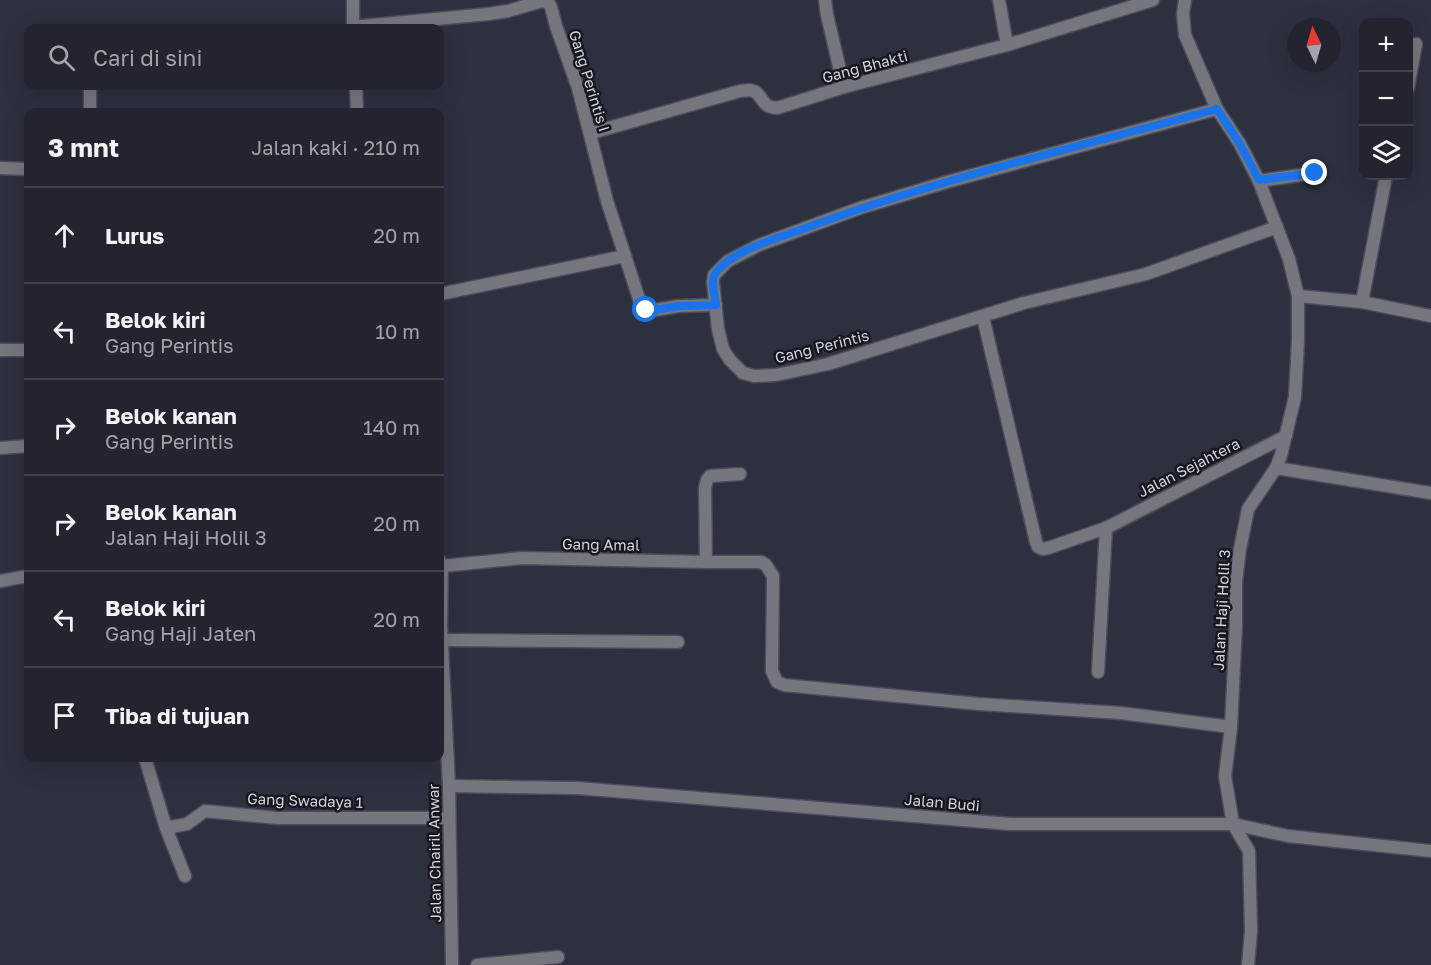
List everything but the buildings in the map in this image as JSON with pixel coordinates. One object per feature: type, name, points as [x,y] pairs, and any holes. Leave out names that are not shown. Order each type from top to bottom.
[{"type":"street","points":[[352,0],[352,24]]},
{"type":"street","points":[[825,0],[844,87]]},
{"type":"street","points":[[999,0],[1007,45]]},
{"type":"street","name":"Gang Bhakti","points":[[591,133],[740,90],[756,92],[765,105],[777,108],[844,87],[1007,45],[1153,0]]},
{"type":"street","name":"Jalan Haji Holil 3","points":[[1185,0],[1183,14],[1185,35],[1217,109],[1240,144],[1259,180],[1289,259],[1298,296],[1295,397],[1276,468],[1248,509],[1236,581],[1231,727],[1225,776],[1233,824],[1249,852],[1251,931],[1248,965]]},
{"type":"street","name":"Gang Perintis I","points":[[391,24],[488,14],[547,1],[552,7],[556,26],[579,88],[607,201],[641,305],[646,310],[716,305]]},
{"type":"street","points":[[1411,72],[1416,44]]},
{"type":"street","points":[[90,90],[90,108]]},
{"type":"street","points":[[356,90],[357,108]]},
{"type":"street","name":"Gang Perintis","points":[[1217,109],[936,185],[860,208],[759,245],[728,261],[714,275],[718,329],[723,349],[742,373],[754,375],[776,375],[828,364],[1024,303],[1146,274],[1277,227]]},
{"type":"street","points":[[0,168],[24,170]]},
{"type":"street","points":[[1259,180],[1315,173]]},
{"type":"street","points":[[1362,302],[1385,180]]},
{"type":"street","points":[[444,293],[625,256]]},
{"type":"street","points":[[1298,296],[1362,302],[1431,316]]},
{"type":"street","name":"Jalan Sejahtera","points":[[983,316],[1036,542],[1038,547],[1043,549],[1106,528],[1286,436]]},
{"type":"street","points":[[0,350],[24,350]]},
{"type":"street","points":[[0,448],[24,446]]},
{"type":"street","points":[[1276,468],[1431,493]]},
{"type":"street","points":[[706,562],[705,488],[707,480],[710,476],[740,474]]},
{"type":"street","points":[[1098,672],[1106,528]]},
{"type":"street","name":"Gang Amal","points":[[444,563],[522,558],[761,562],[766,565],[773,576],[772,671],[777,682],[784,686],[979,704],[1121,713],[1231,727]]},
{"type":"street","points":[[0,580],[24,577]]},
{"type":"street","points":[[444,639],[678,642]]},
{"type":"street","name":"Jalan Chairil Anwar","points":[[444,681],[449,786],[452,965]]},
{"type":"street","points":[[146,762],[166,828],[185,876]]},
{"type":"street","name":"Jalan Budi","points":[[449,786],[577,788],[1010,824],[1233,824],[1288,836],[1431,851]]},
{"type":"street","name":"Gang Swadaya 1","points":[[166,828],[187,824],[205,811],[277,818],[449,818]]},
{"type":"street","points":[[477,965],[558,957]]},
{"type":"route","points":[[646,310],[716,305],[714,275],[728,261],[759,245],[860,208],[947,182],[1217,109],[1240,144],[1259,180],[1315,173]]}]
